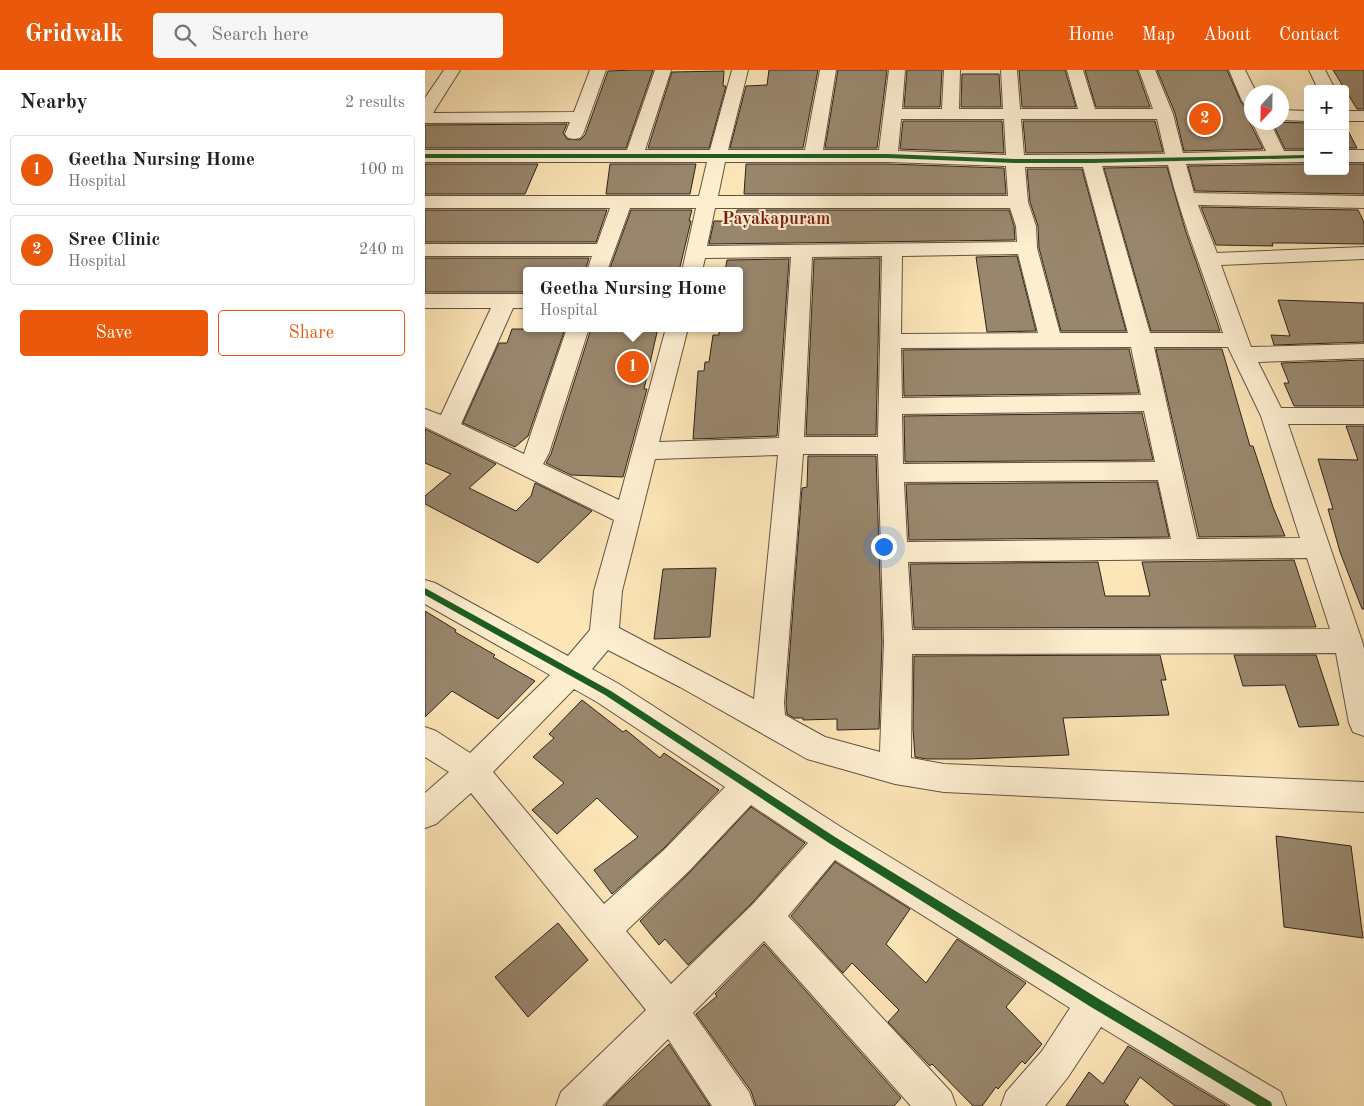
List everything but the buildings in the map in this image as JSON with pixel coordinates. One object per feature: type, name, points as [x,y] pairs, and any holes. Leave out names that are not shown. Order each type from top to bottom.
[{"type":"street","points":[[425,111],[452,70]]},
{"type":"street","points":[[566,156],[598,70]]},
{"type":"street","points":[[635,156],[663,70]]},
{"type":"street","points":[[740,70],[717,157],[694,262],[801,250],[1027,248]]},
{"type":"street","points":[[813,156],[828,70]]},
{"type":"street","points":[[887,156],[897,70]]},
{"type":"street","points":[[950,114],[951,70]]},
{"type":"street","points":[[1009,70],[1018,202],[1026,226],[1027,248],[1051,341]]},
{"type":"street","points":[[1075,70],[1088,114]]},
{"type":"street","points":[[1147,70],[1164,114],[1186,199],[1240,347],[1273,416],[1348,640],[1364,722]]},
{"type":"street","points":[[1237,70],[1244,86]]},
{"type":"street","points":[[1317,70],[1325,85]]},
{"type":"street","points":[[892,114],[1164,114]]},
{"type":"street","points":[[1289,115],[1304,116]]},
{"type":"street","points":[[1349,116],[1364,116]]},
{"type":"street","points":[[425,118],[580,117]]},
{"type":"street","points":[[1265,130],[1277,156]]},
{"type":"street","points":[[425,156],[887,156],[1091,161],[1304,156]]},
{"type":"street","points":[[1349,156],[1364,156]]},
{"type":"street","points":[[1091,161],[1141,341],[1187,549]]},
{"type":"street","points":[[1186,199],[1364,202]]},
{"type":"street","points":[[425,202],[1018,202]]},
{"type":"street","points":[[598,267],[622,202]]},
{"type":"street","points":[[425,250],[603,250]]},
{"type":"street","points":[[770,723],[769,703],[791,446],[801,250]]},
{"type":"street","points":[[892,250],[890,445],[899,642],[895,770]]},
{"type":"street","points":[[1209,259],[1364,253]]},
{"type":"street","points":[[425,301],[516,301]]},
{"type":"street","points":[[447,428],[487,344],[516,301]]},
{"type":"street","points":[[529,467],[537,453],[577,332]]},
{"type":"street","points":[[425,813],[473,771],[571,673],[604,634],[608,591],[676,332]]},
{"type":"street","points":[[890,341],[1141,341],[1364,352]]},
{"type":"street","points":[[890,406],[1154,403]]},
{"type":"street","points":[[1273,416],[1364,416]]},
{"type":"street","points":[[425,417],[629,516]]},
{"type":"street","points":[[645,451],[890,445]]},
{"type":"street","points":[[891,473],[1169,471]]},
{"type":"street","points":[[895,552],[1317,548]]},
{"type":"street","points":[[425,591],[608,693],[832,840],[1095,1004],[1267,1106]]},
{"type":"street","points":[[604,634],[690,678],[818,749],[895,770],[944,778],[1364,797]]},
{"type":"street","points":[[899,642],[1348,640]]},
{"type":"street","points":[[425,741],[473,771],[670,1011],[735,1106]]},
{"type":"street","points":[[603,929],[677,860],[749,785]]},
{"type":"street","points":[[575,1106],[765,916],[832,840]]},
{"type":"street","points":[[765,916],[937,1106]]},
{"type":"street","points":[[1020,1106],[1055,1064],[1095,1004]]},
{"type":"cycle path","points":[[425,156],[888,156],[1015,161],[1304,156]]},
{"type":"cycle path","points":[[425,591],[608,693],[832,840],[1095,1003],[1267,1106]]},
{"type":"place","name":"Sree Clinic","points":[[1205,119]]},
{"type":"place","name":"Geetha Nursing Home","points":[[633,367]]},
{"type":"district","name":"Payakapuram","points":[[776,219]]}]
